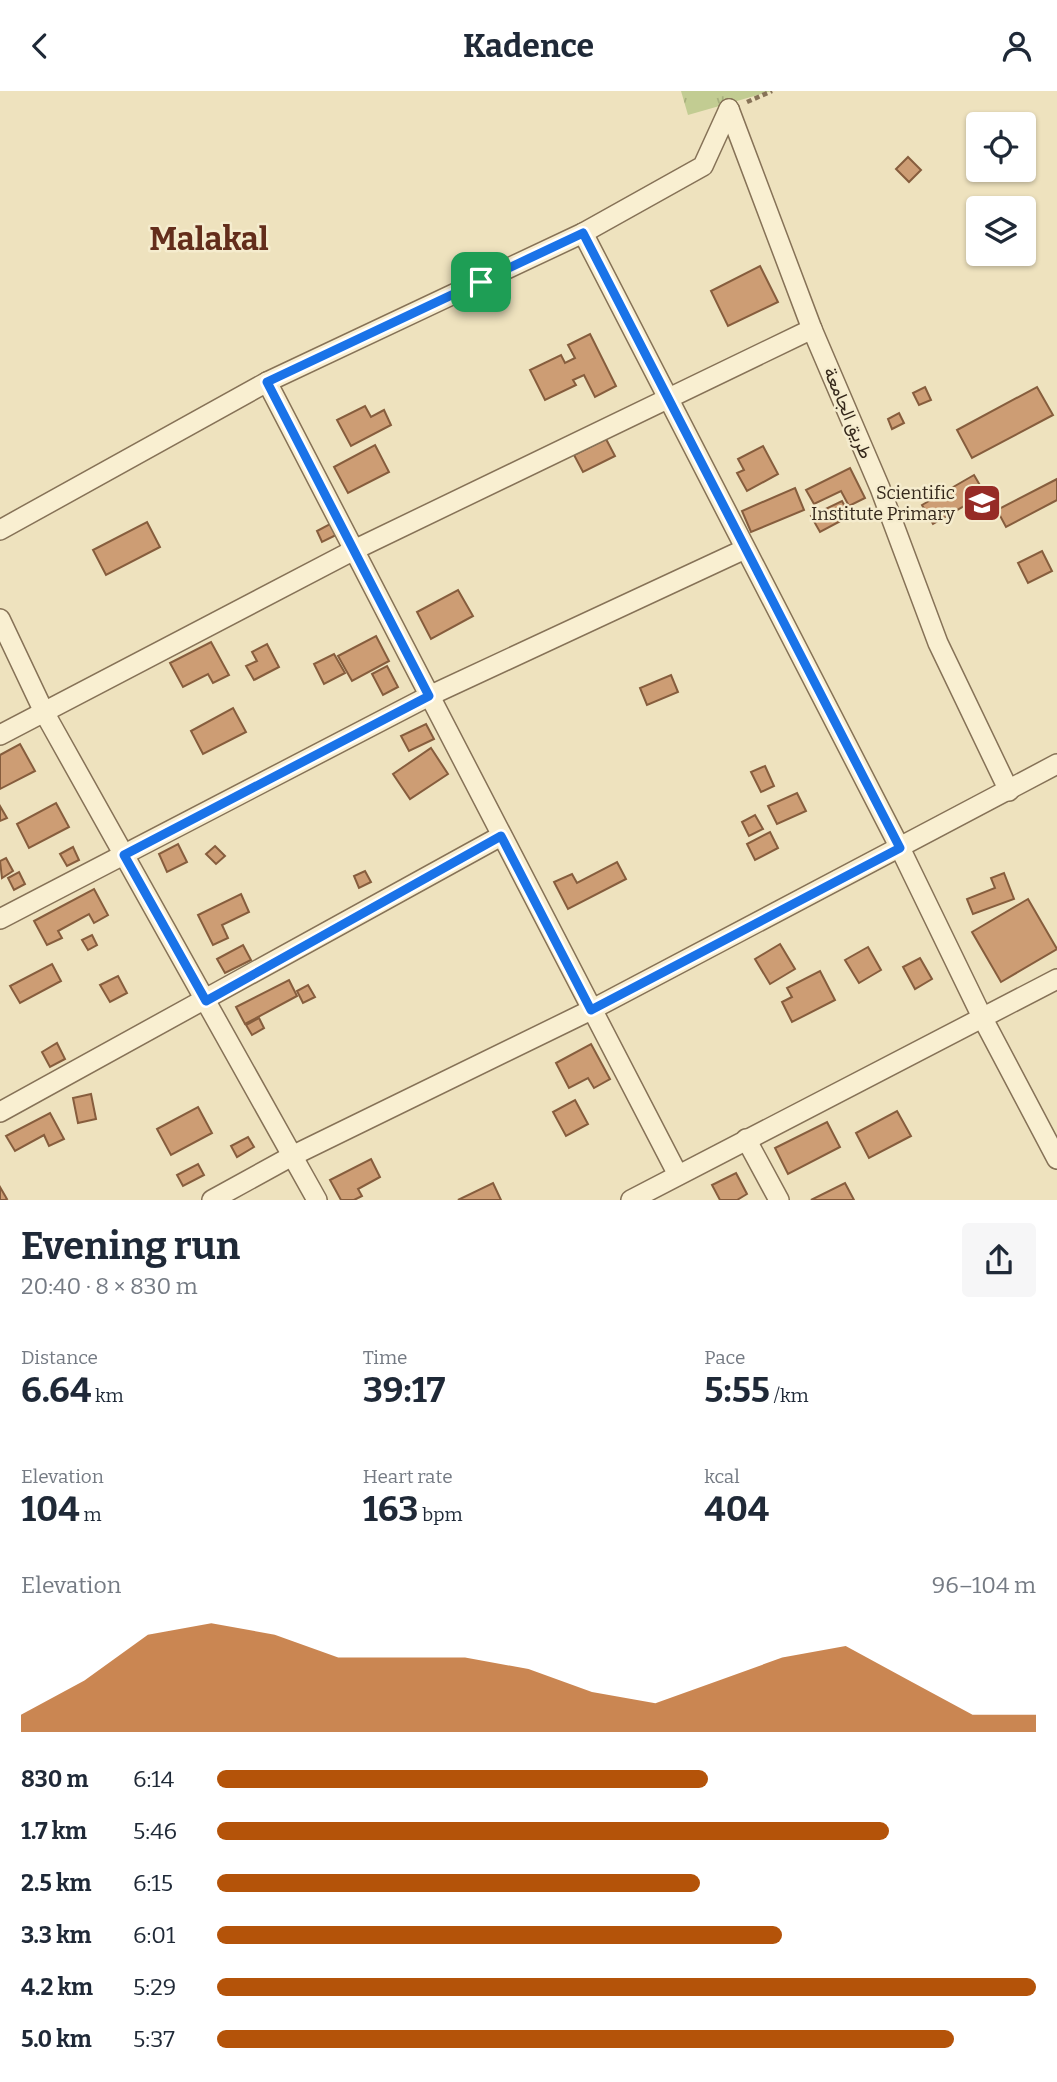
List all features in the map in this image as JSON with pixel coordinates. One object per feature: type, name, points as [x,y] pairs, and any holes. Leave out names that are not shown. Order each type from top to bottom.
[{"type":"street","points":[[0,530],[267,382],[583,233],[703,166],[729,109]]},
{"type":"street","name":"طريق الجامعة","points":[[729,109],[812,329],[880,488],[938,643],[1009,791]]},
{"type":"street","points":[[583,233],[1057,1159]]},
{"type":"street","points":[[0,735],[354,550],[812,329]]},
{"type":"street","points":[[267,382],[678,1175]]},
{"type":"street","points":[[0,919],[429,696],[745,549]]},
{"type":"street","points":[[0,619],[44,712],[317,1200]]},
{"type":"street","points":[[212,1200],[292,1156],[591,1010],[1057,764]]},
{"type":"street","points":[[0,1112],[206,1001],[501,836]]},
{"type":"street","points":[[631,1200],[1057,979]]},
{"type":"street","points":[[746,1139],[779,1200]]},
{"type":"path","points":[[729,109],[772,91]]},
{"type":"green space","points":[[681,91],[772,91],[688,115]]},
{"type":"building","points":[[908,157],[921,170],[909,182],[896,169]]},
{"type":"building","points":[[760,266],[778,302],[728,326],[711,291]]},
{"type":"building","points":[[590,334],[616,386],[595,397],[584,375],[573,380],[576,385],[545,400],[530,370],[561,355],[565,363],[575,358],[568,345]]},
{"type":"building","points":[[925,387],[931,400],[919,405],[913,393]]},
{"type":"building","points":[[1037,387],[1053,415],[972,458],[957,430]]},
{"type":"building","points":[[365,406],[371,417],[384,410],[391,425],[351,446],[337,420]]},
{"type":"building","points":[[899,413],[904,423],[892,429],[888,419]]},
{"type":"building","points":[[606,439],[615,456],[583,472],[574,455]]},
{"type":"building","points":[[375,445],[389,472],[348,493],[334,467]]},
{"type":"building","points":[[763,446],[778,474],[747,491],[737,473],[744,470],[738,459]]},
{"type":"building","points":[[850,468],[865,498],[849,506],[841,491],[814,504],[806,490]]},
{"type":"building","points":[[974,475],[985,494],[933,524],[922,505]]},
{"type":"building","points":[[1057,479],[1057,500],[1006,527],[997,510]]},
{"type":"building","points":[[795,488],[804,510],[751,532],[742,511]]},
{"type":"building","points":[[842,501],[850,516],[820,532],[811,516]]},
{"type":"building","points":[[147,522],[160,547],[106,575],[93,550]]},
{"type":"building","points":[[330,524],[336,535],[322,542],[317,531]]},
{"type":"building","points":[[1042,551],[1052,571],[1028,583],[1018,563]]},
{"type":"building","points":[[458,590],[473,616],[431,639],[417,612]]},
{"type":"building","points":[[376,636],[389,661],[352,681],[338,656]]},
{"type":"building","points":[[211,642],[229,675],[213,683],[208,674],[183,687],[170,663]]},
{"type":"building","points":[[267,644],[279,667],[254,680],[246,666],[257,661],[252,652]]},
{"type":"building","points":[[334,654],[345,673],[324,684],[314,664]]},
{"type":"building","points":[[387,666],[398,687],[383,695],[372,674]]},
{"type":"building","points":[[671,675],[678,692],[647,705],[640,688]]},
{"type":"building","points":[[233,708],[246,732],[203,754],[191,731]]},
{"type":"building","points":[[426,724],[434,739],[409,751],[401,736]]},
{"type":"building","points":[[20,744],[35,771],[0,789],[0,755]]},
{"type":"building","points":[[431,748],[448,774],[410,799],[393,774]]},
{"type":"building","points":[[765,766],[774,786],[761,792],[751,772]]},
{"type":"building","points":[[797,793],[806,811],[777,824],[768,806]]},
{"type":"building","points":[[56,803],[69,827],[29,848],[17,824]]},
{"type":"building","points":[[0,806],[7,818],[0,821]]},
{"type":"building","points":[[755,815],[763,829],[749,836],[742,822]]},
{"type":"building","points":[[770,832],[778,848],[755,860],[747,844]]},
{"type":"building","points":[[178,844],[187,862],[167,872],[159,854]]},
{"type":"building","points":[[215,846],[225,856],[216,864],[206,854]]},
{"type":"building","points":[[73,847],[79,860],[67,866],[60,854]]},
{"type":"building","points":[[6,858],[13,871],[2,878],[0,861]]},
{"type":"building","points":[[617,862],[626,879],[568,909],[554,882],[572,874],[577,883]]},
{"type":"building","points":[[365,871],[371,882],[359,888],[354,876]]},
{"type":"building","points":[[19,872],[25,884],[14,890],[8,878]]},
{"type":"building","points":[[1004,873],[1014,899],[973,914],[967,899],[995,888],[991,878]]},
{"type":"building","points":[[94,889],[108,915],[94,923],[89,914],[58,931],[62,938],[47,945],[34,921]]},
{"type":"building","points":[[241,894],[249,912],[222,925],[228,938],[213,945],[198,915]]},
{"type":"building","points":[[1028,899],[1057,949],[1001,982],[972,932]]},
{"type":"building","points":[[92,935],[97,945],[88,950],[82,940]]},
{"type":"building","points":[[780,944],[795,969],[770,984],[755,959]]},
{"type":"building","points":[[243,945],[251,960],[225,973],[217,959]]},
{"type":"building","points":[[868,947],[881,970],[859,983],[845,960]]},
{"type":"building","points":[[920,958],[932,979],[915,989],[903,967]]},
{"type":"building","points":[[52,964],[61,981],[20,1003],[10,986]]},
{"type":"building","points":[[820,971],[835,1000],[792,1022],[782,1002],[792,997],[787,988]]},
{"type":"building","points":[[118,976],[127,993],[110,1002],[100,985]]},
{"type":"building","points":[[289,980],[297,996],[245,1024],[236,1007]]},
{"type":"building","points":[[308,985],[315,997],[303,1003],[297,991]]},
{"type":"building","points":[[259,1018],[264,1028],[252,1035],[246,1025]]},
{"type":"building","points":[[57,1043],[65,1059],[50,1067],[42,1052]]},
{"type":"building","points":[[591,1044],[610,1079],[594,1088],[588,1078],[569,1088],[556,1063]]},
{"type":"building","points":[[91,1094],[96,1119],[78,1123],[73,1098]]},
{"type":"building","points":[[575,1100],[588,1124],[566,1136],[553,1112]]},
{"type":"building","points":[[198,1107],[212,1133],[171,1155],[157,1129]]},
{"type":"building","points":[[897,1111],[911,1136],[869,1158],[856,1133]]},
{"type":"building","points":[[50,1113],[64,1139],[49,1146],[44,1135],[15,1151],[6,1136]]},
{"type":"building","points":[[827,1122],[840,1147],[788,1174],[775,1148]]},
{"type":"building","points":[[248,1137],[254,1147],[237,1157],[231,1146]]},
{"type":"building","points":[[371,1159],[380,1177],[358,1189],[362,1196],[354,1200],[341,1200],[330,1180]]},
{"type":"building","points":[[198,1164],[204,1175],[183,1186],[177,1175]]},
{"type":"building","points":[[736,1173],[747,1194],[737,1200],[720,1200],[712,1185]]},
{"type":"building","points":[[493,1183],[501,1200],[458,1200]]},
{"type":"building","points":[[845,1183],[854,1200],[811,1200]]},
{"type":"building","points":[[0,1187],[7,1199],[5,1200],[0,1200]]},
{"type":"place","name":"Scientific Institute Primary","points":[[982,503]]},
{"type":"district","name":"Malakal","points":[[209,239]]},
{"type":"route","points":[[583,233],[900,848],[591,1010],[501,836],[206,1001],[124,855],[429,696],[267,382],[481,282],[583,233]]}]
